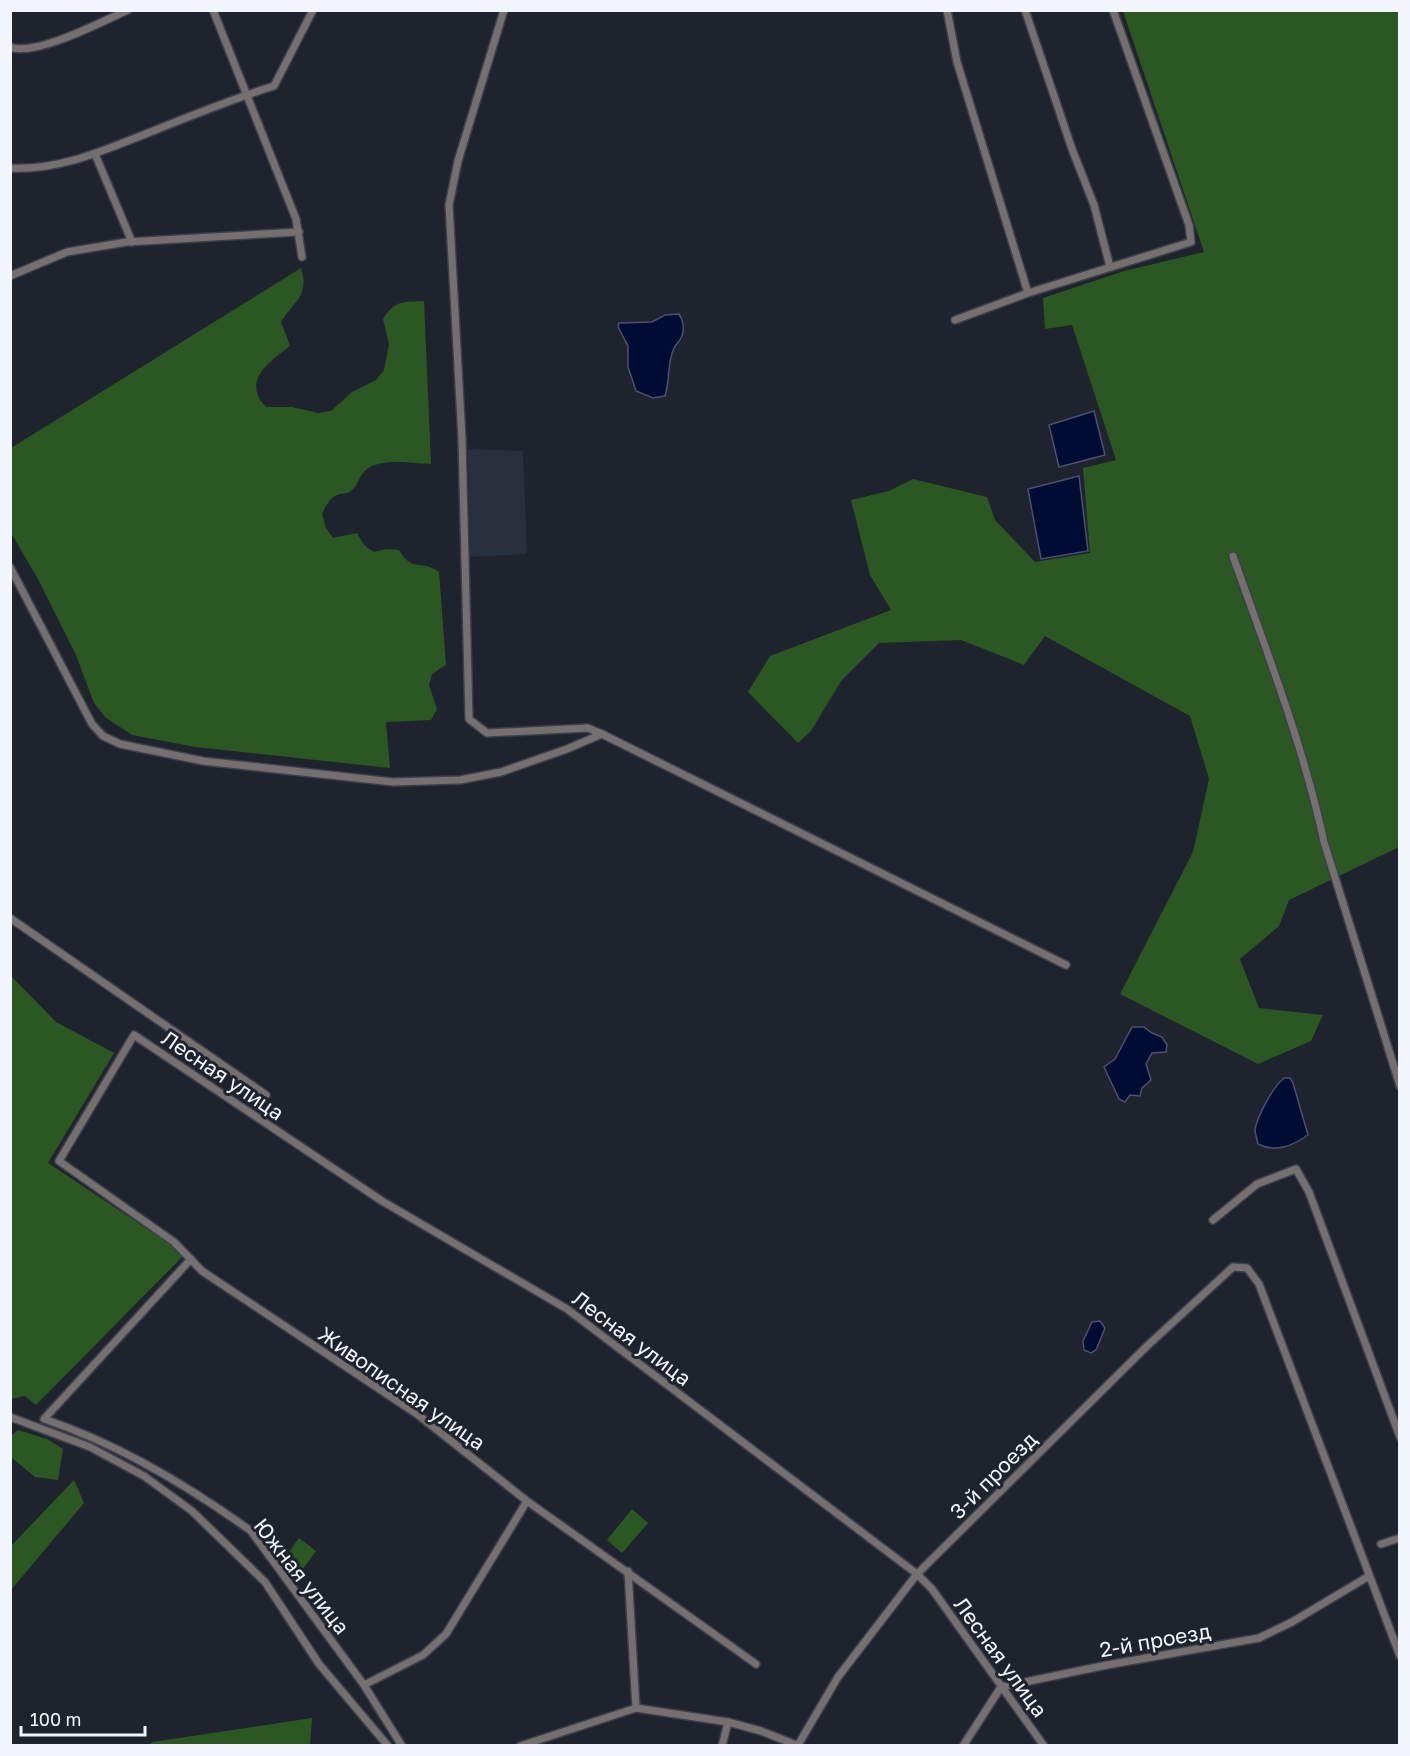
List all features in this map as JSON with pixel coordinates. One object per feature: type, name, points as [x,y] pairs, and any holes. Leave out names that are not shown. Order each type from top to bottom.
[{"type":"street","points":[[10,47],[18,50],[41,47],[128,10]]},
{"type":"street","points":[[213,10],[296,219],[300,231],[302,256]]},
{"type":"street","points":[[10,168],[54,166],[95,154],[246,94],[274,86],[313,10]]},
{"type":"street","points":[[504,10],[458,162],[449,205],[462,439],[469,719],[487,733],[588,728],[1066,965]]},
{"type":"street","points":[[947,10],[957,62],[1028,293]]},
{"type":"street","points":[[1025,10],[1072,149],[1095,206],[1110,267]]},
{"type":"street","points":[[955,320],[1028,293],[1191,242],[1189,225],[1113,10]]},
{"type":"street","points":[[95,154],[132,242]]},
{"type":"street","points":[[10,276],[67,252],[132,242],[300,231]]},
{"type":"street","points":[[1233,556],[1294,730],[1324,842],[1400,1086]]},
{"type":"street","points":[[10,567],[92,724],[103,736],[120,744],[203,761],[393,782],[417,782],[460,780],[501,772],[602,734]]},
{"type":"street","points":[[10,918],[266,1095]]},
{"type":"street","name":"Лесная улица","points":[[59,1161],[134,1035],[382,1201],[567,1308],[917,1574],[932,1588],[1044,1746]]},
{"type":"street","name":"Живописная улица","points":[[59,1161],[174,1242],[212,1277],[417,1414],[528,1501],[756,1664]]},
{"type":"street","points":[[1214,1220],[1257,1184],[1296,1169],[1309,1192],[1400,1437]]},
{"type":"street","name":"Южная улица","points":[[191,1259],[44,1419],[80,1431],[135,1457],[251,1531],[364,1685],[402,1746]]},
{"type":"street","name":"3-й проезд","points":[[798,1745],[838,1677],[917,1574],[1146,1347],[1233,1267],[1247,1268],[1258,1284],[1369,1576]]},
{"type":"street","points":[[10,1417],[90,1447],[144,1476],[192,1511],[265,1582],[319,1664],[388,1746]]},
{"type":"street","points":[[364,1685],[423,1655],[446,1634],[528,1501]]},
{"type":"street","points":[[1382,1544],[1400,1539]]},
{"type":"street","points":[[628,1571],[636,1708]]},
{"type":"street","points":[[1369,1576],[1400,1656]]},
{"type":"street","name":"2-й проезд","points":[[1001,1687],[1107,1665],[1259,1638],[1292,1622],[1369,1576]]},
{"type":"street","points":[[963,1746],[1001,1687]]},
{"type":"street","points":[[520,1746],[636,1708],[728,1722],[798,1745]]},
{"type":"street","points":[[722,1746],[728,1722]]},
{"type":"shaded area","points":[[468,449],[523,451],[527,554],[470,557]]},
{"type":"green space","points":[[1123,11],[1399,11],[1399,847],[1289,900],[1279,926],[1240,959],[1259,1008],[1323,1015],[1311,1041],[1258,1064],[1120,994],[1193,852],[1209,779],[1190,716],[1045,636],[1024,665],[961,640],[879,643],[841,681],[811,731],[798,743],[748,692],[770,656],[891,610],[870,575],[851,500],[889,491],[913,479],[987,497],[995,520],[1035,562],[1090,553],[1083,468],[1116,460],[1072,325],[1045,329],[1043,298],[1124,271],[1204,252]]},
{"type":"green space","points":[[301,268],[302,292],[281,322],[290,346],[267,365],[257,380],[256,389],[259,398],[266,407],[292,407],[318,413],[331,411],[352,392],[376,380],[384,370],[389,344],[383,319],[387,313],[400,303],[424,301],[431,464],[405,462],[377,464],[363,473],[352,490],[331,499],[322,514],[326,528],[333,538],[357,533],[364,545],[374,552],[386,549],[399,550],[413,564],[427,566],[439,572],[446,665],[432,674],[429,685],[437,709],[431,720],[386,722],[390,768],[195,747],[132,735],[105,717],[94,703],[76,655],[38,579],[11,533],[11,448]]},
{"type":"green space","points":[[10,975],[56,1022],[114,1053],[48,1163],[185,1254],[36,1405],[25,1396],[11,1399]]},
{"type":"green space","points":[[18,1430],[47,1439],[63,1449],[58,1480],[35,1477],[11,1457],[11,1436]]},
{"type":"green space","points":[[74,1480],[84,1503],[11,1590],[11,1546]]},
{"type":"green space","points":[[632,1509],[648,1523],[622,1553],[607,1540]]},
{"type":"green space","points":[[299,1538],[316,1551],[299,1574],[282,1562]]},
{"type":"green space","points":[[312,1718],[310,1745],[149,1745],[152,1742]]},
{"type":"water","points":[[679,314],[683,323],[683,332],[672,354],[665,396],[653,398],[636,391],[628,367],[628,346],[618,327],[619,323],[652,322],[665,315]]},
{"type":"water","points":[[1094,411],[1105,455],[1059,467],[1049,425]]},
{"type":"water","points":[[1079,476],[1088,551],[1041,559],[1028,489]]},
{"type":"water","points":[[1132,1027],[1144,1027],[1162,1037],[1167,1045],[1166,1052],[1152,1053],[1146,1064],[1151,1080],[1142,1088],[1140,1096],[1130,1095],[1125,1102],[1119,1099],[1104,1067],[1115,1059]]},
{"type":"water","points":[[1284,1078],[1290,1078],[1293,1083],[1308,1135],[1284,1147],[1265,1147],[1258,1144],[1255,1129],[1266,1102]]},
{"type":"water","points":[[1100,1321],[1105,1328],[1096,1350],[1091,1353],[1084,1350],[1083,1341],[1092,1322]]}]
